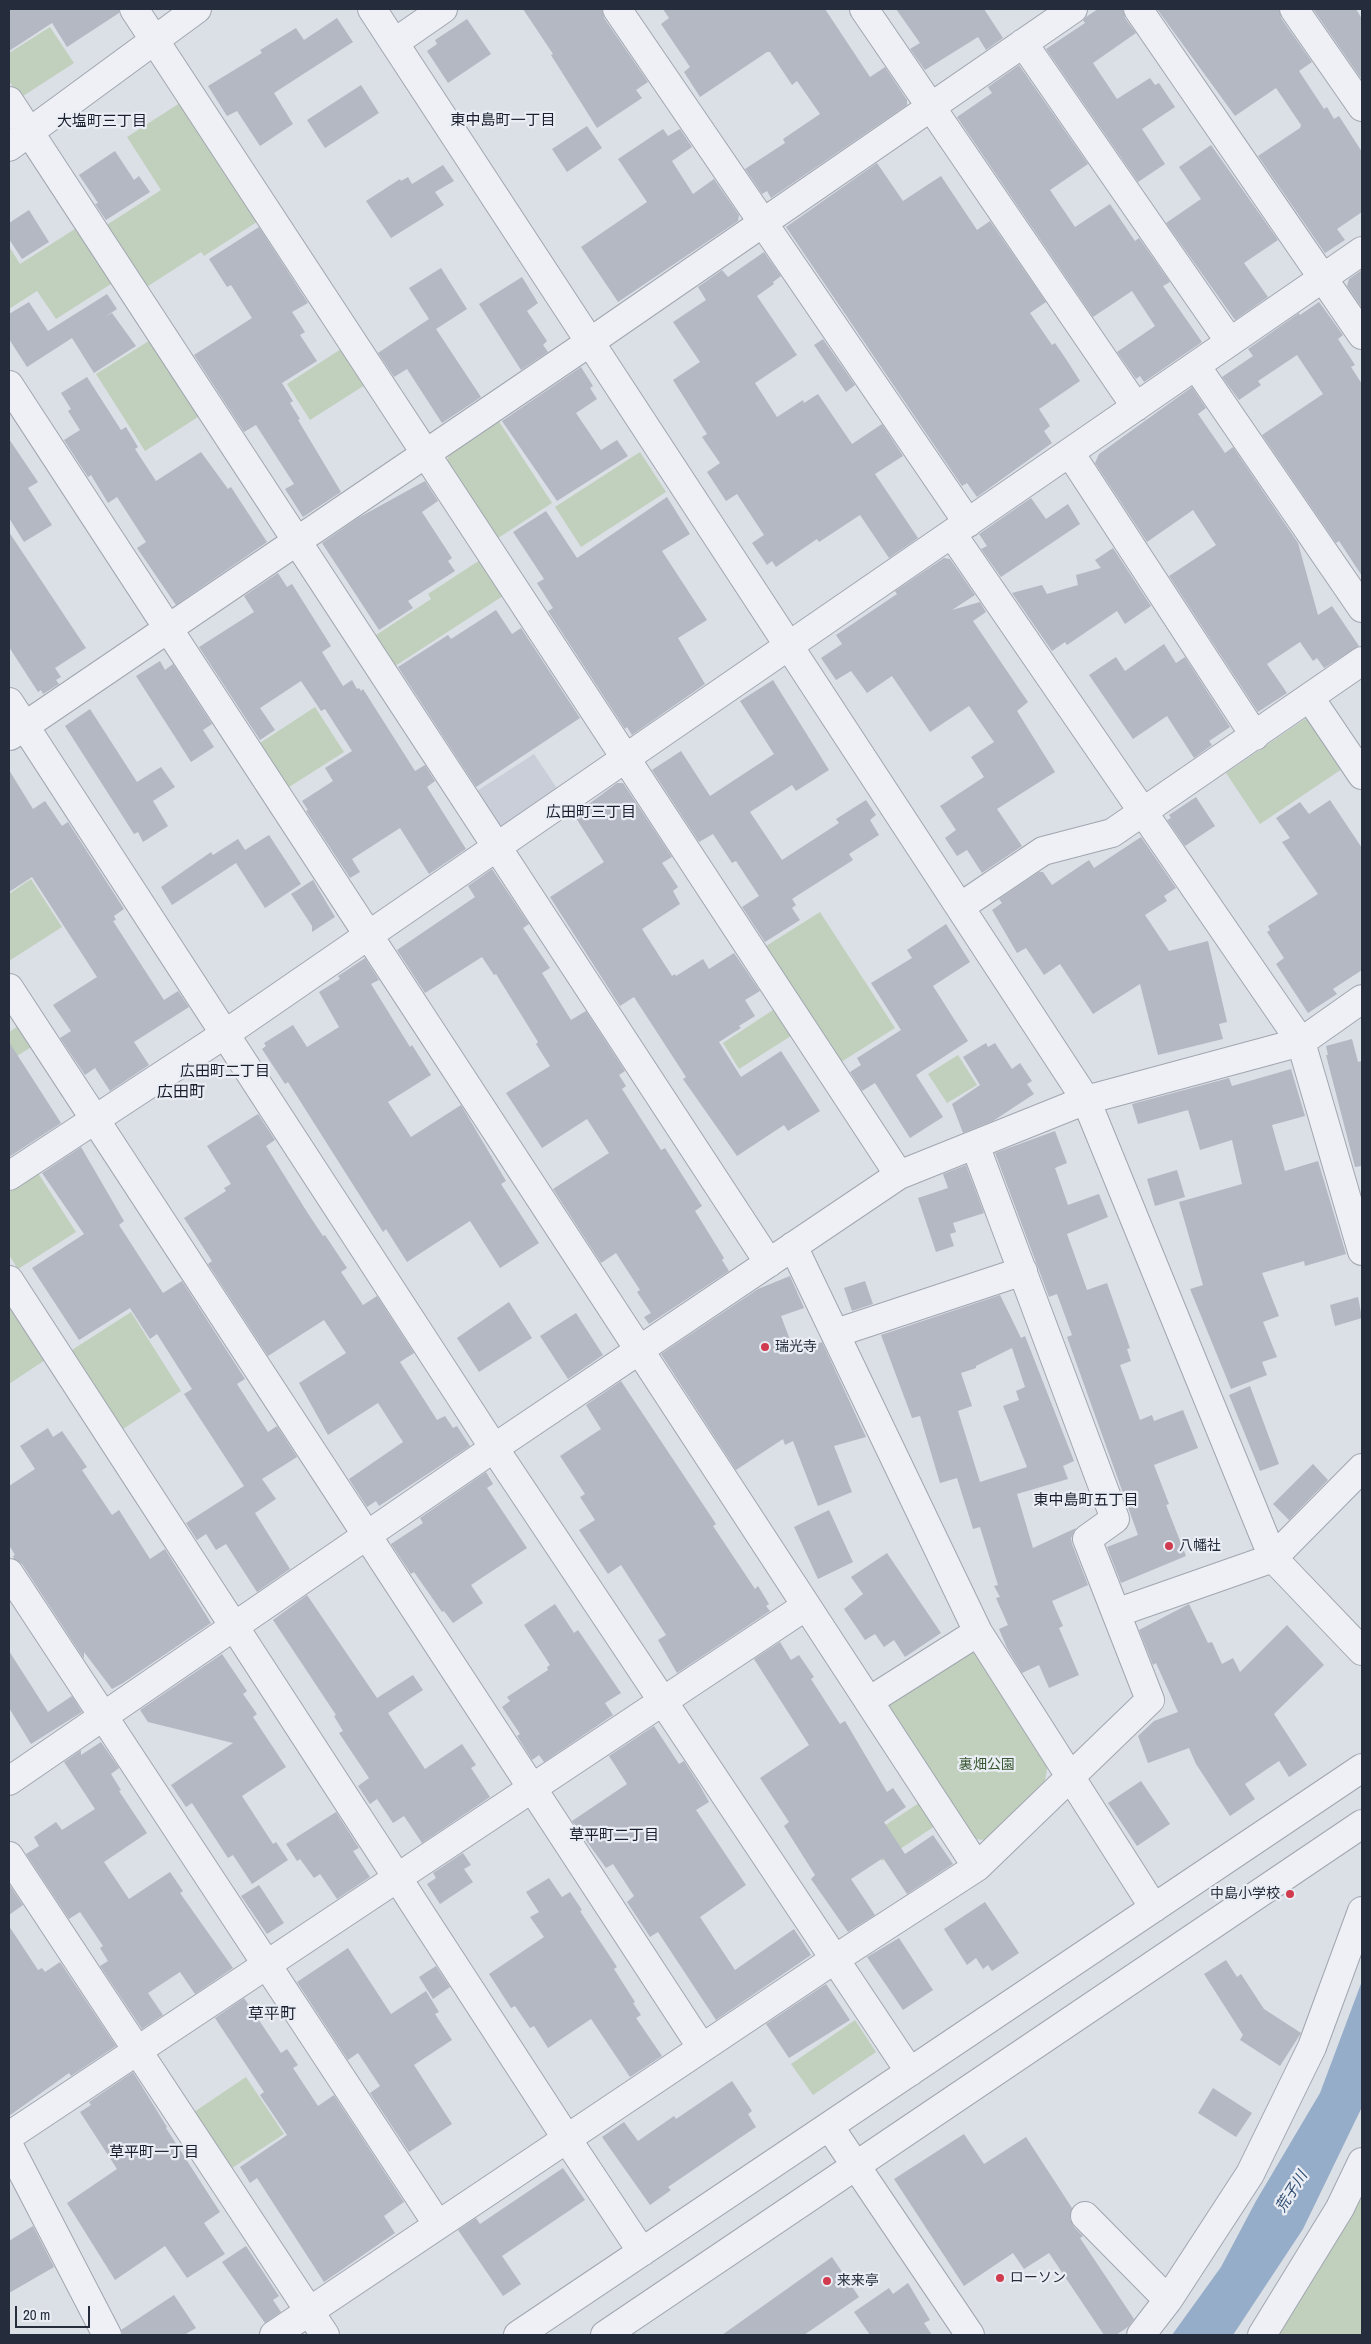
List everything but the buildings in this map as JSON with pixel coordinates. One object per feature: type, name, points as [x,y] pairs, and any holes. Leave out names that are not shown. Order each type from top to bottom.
[{"type":"street","points":[[134,9],[899,1175]]},
{"type":"street","points":[[19,140],[197,9]]},
{"type":"street","points":[[372,9],[1086,1100],[1273,1558],[1362,1651]]},
{"type":"street","points":[[394,43],[443,9]]},
{"type":"street","points":[[617,9],[763,222],[1145,812],[1301,1042],[1362,1251]]},
{"type":"street","points":[[864,9],[1136,408]]},
{"type":"street","points":[[17,732],[590,342],[1073,9]]},
{"type":"street","points":[[1138,9],[1362,335]]},
{"type":"street","points":[[1294,9],[1362,107]]},
{"type":"street","points":[[1023,43],[1230,342]]},
{"type":"street","points":[[9,101],[19,140],[297,541],[769,1263]]},
{"type":"street","points":[[9,1176],[225,1034],[1362,251]]},
{"type":"street","points":[[1196,366],[1362,608]]},
{"type":"street","points":[[9,385],[638,1351],[977,1867]]},
{"type":"street","points":[[1070,453],[1255,736]]},
{"type":"street","points":[[960,907],[1043,851],[1112,833],[1362,661]]},
{"type":"street","points":[[1310,698],[1362,775]]},
{"type":"street","points":[[9,702],[17,732],[225,1034],[494,1448],[910,2072]]},
{"type":"street","points":[[9,988],[702,2048]]},
{"type":"street","points":[[9,1781],[494,1448],[899,1175],[1086,1100],[1301,1042],[1362,999]]},
{"type":"street","points":[[274,2335],[835,1959],[977,1867],[1150,1700],[1087,1539],[1115,1519],[975,1145]]},
{"type":"street","points":[[793,1246],[978,1632],[1154,1908]]},
{"type":"street","points":[[836,1333],[1023,1272]]},
{"type":"street","points":[[9,1280],[397,1879],[642,2252]]},
{"type":"street","points":[[1116,1613],[1273,1558],[1362,1468]]},
{"type":"street","points":[[9,1573],[438,2225]]},
{"type":"street","points":[[9,2136],[806,1606]]},
{"type":"street","points":[[869,1702],[978,1632]]},
{"type":"street","points":[[518,2335],[1362,1768]]},
{"type":"street","points":[[605,2335],[856,2166],[1359,1836]]},
{"type":"street","points":[[9,1856],[325,2335]]},
{"type":"street","points":[[1141,2335],[1168,2300],[1254,2165],[1312,2046],[1362,1911]]},
{"type":"street","points":[[829,2126],[960,2332]]},
{"type":"street","points":[[9,2146],[108,2335]]},
{"type":"street","points":[[1262,2335],[1340,2208],[1362,2162]]},
{"type":"street","points":[[1085,2216],[1168,2300]]},
{"type":"shaded area","points":[[534,754],[558,790],[504,828],[494,825],[474,793]]},
{"type":"green space","points":[[50,27],[74,63],[20,98],[9,81],[9,53]]},
{"type":"green space","points":[[183,101],[260,220],[204,256],[201,252],[145,288],[105,226],[161,190],[127,137]]},
{"type":"green space","points":[[78,227],[114,282],[56,319],[37,291],[9,309],[9,246],[20,264]]},
{"type":"green space","points":[[152,339],[201,415],[145,451],[96,374]]},
{"type":"green space","points":[[341,349],[365,385],[310,420],[287,384]]},
{"type":"green space","points":[[498,420],[552,503],[495,540],[446,464],[450,452]]},
{"type":"green space","points":[[640,452],[666,492],[581,547],[555,507]]},
{"type":"green space","points":[[483,558],[506,594],[392,668],[373,637],[431,599],[428,594]]},
{"type":"green space","points":[[315,707],[344,752],[286,789],[257,745]]},
{"type":"green space","points":[[1305,719],[1315,723],[1345,767],[1260,824],[1226,773]]},
{"type":"green space","points":[[31,879],[62,927],[9,961],[9,894]]},
{"type":"green space","points":[[820,912],[895,1028],[838,1064],[763,948]]},
{"type":"green space","points":[[776,1008],[794,1034],[739,1069],[723,1043]]},
{"type":"green space","points":[[20,1025],[33,1046],[9,1061],[9,1032]]},
{"type":"green space","points":[[958,1055],[977,1085],[947,1103],[928,1074]]},
{"type":"green space","points":[[38,1173],[76,1232],[18,1269],[9,1255],[9,1192]]},
{"type":"green space","points":[[9,1305],[45,1360],[9,1384]]},
{"type":"green space","points":[[131,1312],[181,1391],[123,1429],[72,1350]]},
{"type":"green space","name":"裏畑公園","points":[[965,1649],[976,1654],[1048,1763],[1045,1781],[986,1840],[974,1839],[886,1705]]},
{"type":"green space","points":[[919,1803],[935,1826],[882,1861],[866,1838]]},
{"type":"green space","points":[[855,2020],[876,2052],[813,2095],[791,2064]]},
{"type":"green space","points":[[246,2077],[284,2134],[229,2170],[191,2114]]},
{"type":"green space","points":[[1362,2189],[1362,2335],[1275,2335]]},
{"type":"water","name":"荒子川","points":[[1362,1981],[1362,2107],[1303,2229],[1233,2335],[1172,2335],[1221,2267],[1256,2201],[1320,2093]]},
{"type":"place","name":"瑞光寺","points":[[765,1347]]},
{"type":"place","name":"八幡社","points":[[1169,1546]]},
{"type":"place","name":"中島小学校","points":[[1290,1894]]},
{"type":"place","name":"ローソン","points":[[1000,2278]]},
{"type":"place","name":"来来亭","points":[[827,2281]]},
{"type":"district","name":"東中島町一丁目","points":[[503,121]]},
{"type":"district","name":"大塩町三丁目","points":[[102,122]]},
{"type":"district","name":"広田町三丁目","points":[[591,813]]},
{"type":"district","name":"広田町二丁目","points":[[225,1072]]},
{"type":"district","name":"広田町","points":[[181,1093]]},
{"type":"district","name":"東中島町五丁目","points":[[1086,1501]]},
{"type":"district","name":"草平町二丁目","points":[[614,1836]]},
{"type":"district","name":"草平町","points":[[272,2015]]},
{"type":"district","name":"草平町一丁目","points":[[154,2153]]}]
